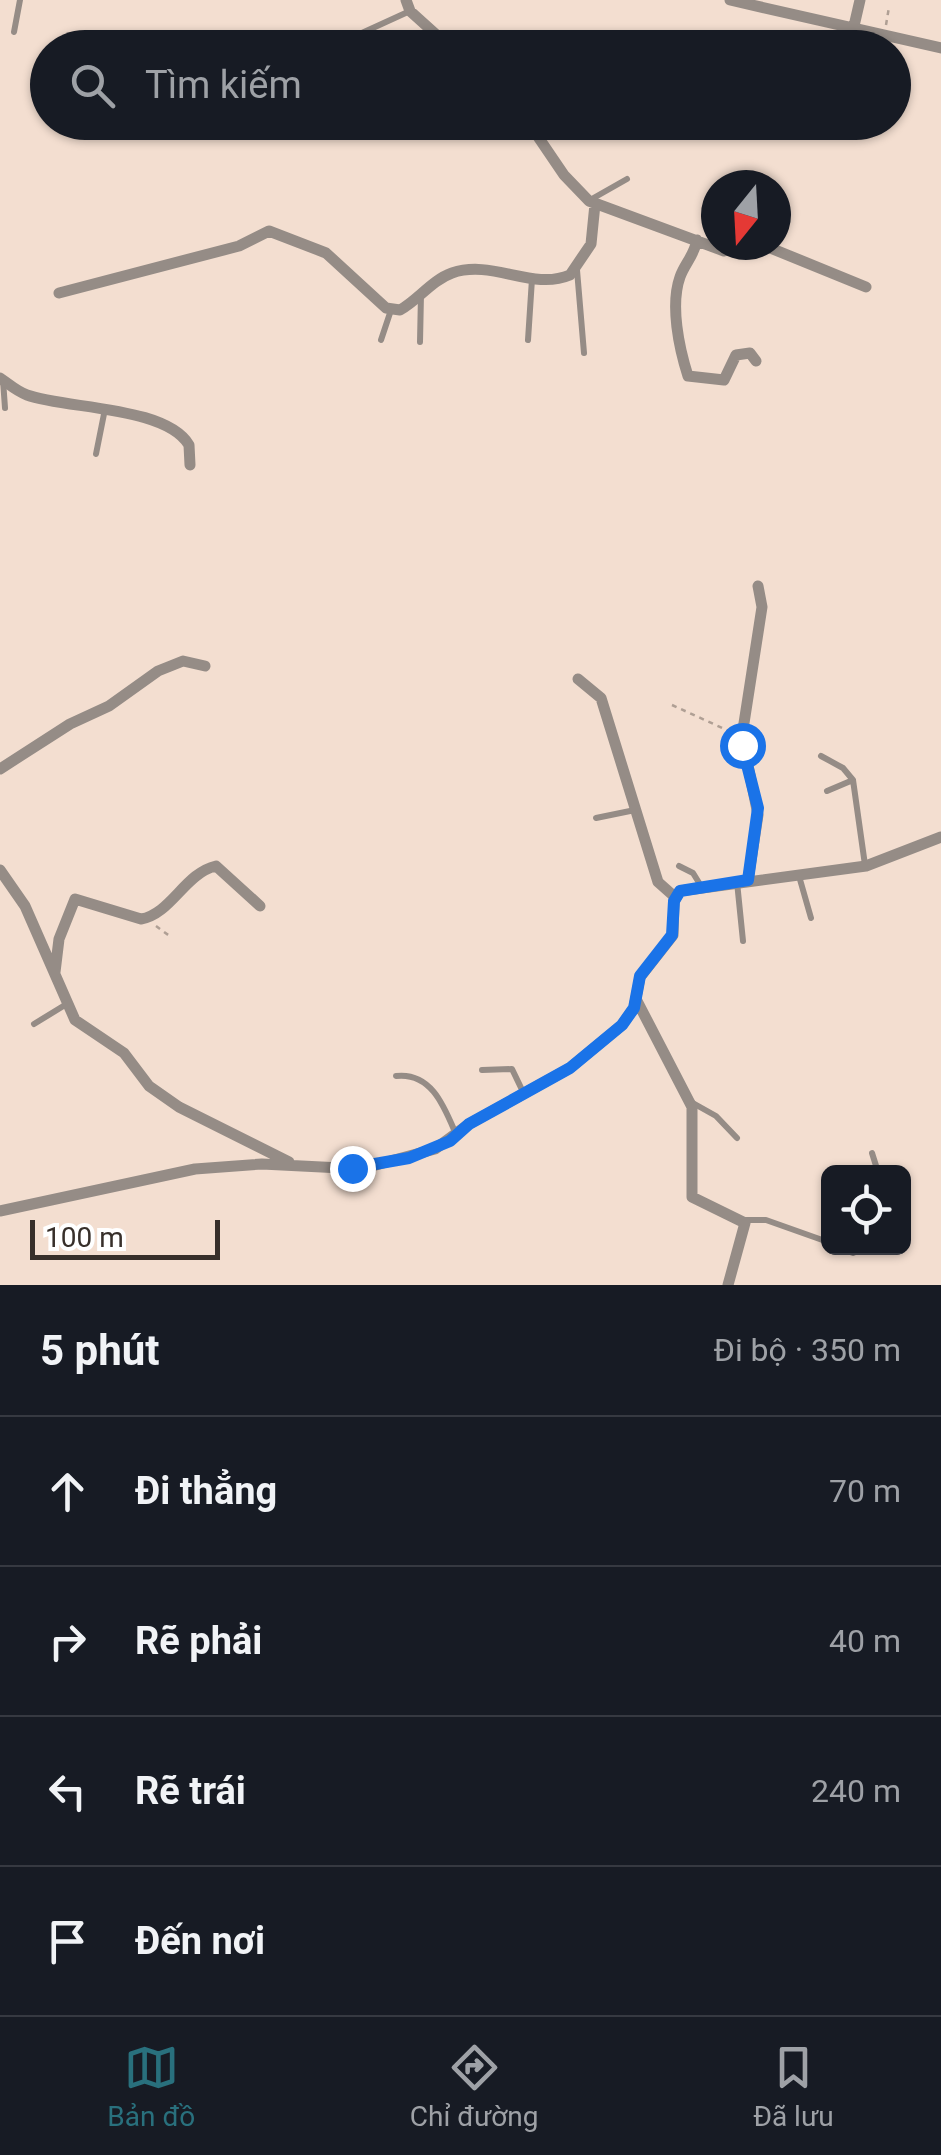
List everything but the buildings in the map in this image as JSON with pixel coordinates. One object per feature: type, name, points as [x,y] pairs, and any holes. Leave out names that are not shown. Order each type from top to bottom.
[{"type":"street","points":[[730,0],[786,6],[871,30]]},
{"type":"street","points":[[854,26],[860,0]]},
{"type":"street","points":[[408,6],[433,30]]},
{"type":"street","points":[[911,40],[941,48]]},
{"type":"street","points":[[541,140],[592,202],[701,242]]},
{"type":"street","points":[[59,294],[226,250],[269,230],[326,253],[390,310],[400,310],[454,272],[494,270],[532,279],[559,280],[578,270],[595,233],[592,202]]},
{"type":"street","points":[[697,240],[694,259],[680,276],[677,315],[688,376],[724,380],[736,355],[750,353],[756,361]]},
{"type":"street","points":[[791,256],[866,286]]},
{"type":"street","points":[[1,379],[28,396],[105,408],[180,433],[188,445],[190,465]]},
{"type":"street","points":[[742,881],[758,808],[742,736],[762,607],[758,586]]},
{"type":"street","points":[[0,768],[70,724],[109,706],[158,671],[183,660],[204,666]]},
{"type":"street","points":[[578,679],[601,698],[658,882],[676,898]]},
{"type":"street","points":[[0,1211],[195,1169],[361,1169],[435,1148],[570,1068],[622,1025],[636,1000],[640,976],[672,935],[680,891],[866,866],[941,837]]},
{"type":"street","points":[[55,976],[59,939],[73,900],[145,918],[212,866],[225,870],[260,906]]},
{"type":"street","points":[[0,870],[25,906],[65,1006],[86,1031],[124,1053],[149,1086],[179,1106],[298,1166]]},
{"type":"street","points":[[636,1000],[694,1115],[692,1197],[742,1220],[746,1229],[728,1285]]},
{"type":"lane","points":[[14,32],[20,0]]},
{"type":"lane","points":[[363,30],[408,6]]},
{"type":"lane","points":[[592,202],[627,179]]},
{"type":"lane","points":[[578,270],[584,352]]},
{"type":"lane","points":[[528,340],[532,279]]},
{"type":"lane","points":[[420,342],[422,294]]},
{"type":"lane","points":[[380,340],[390,310]]},
{"type":"lane","points":[[1,379],[5,408]]},
{"type":"lane","points":[[96,454],[105,408]]},
{"type":"lane","points":[[822,756],[843,768],[852,780],[866,866]]},
{"type":"lane","points":[[827,791],[852,780]]},
{"type":"lane","points":[[596,818],[636,810]]},
{"type":"lane","points":[[679,866],[694,873],[701,886]]},
{"type":"lane","points":[[798,874],[811,918]]},
{"type":"lane","points":[[742,881],[743,941]]},
{"type":"lane","points":[[34,1024],[65,1006]]},
{"type":"lane","points":[[482,1070],[512,1069],[524,1094]]},
{"type":"lane","points":[[396,1076],[408,1076],[432,1088],[456,1135]]},
{"type":"lane","points":[[690,1101],[716,1116],[737,1138]]},
{"type":"lane","points":[[872,1154],[876,1165]]},
{"type":"lane","points":[[742,1220],[766,1220],[821,1240]]},
{"type":"path","points":[[885,30],[889,7]]},
{"type":"path","points":[[672,705],[742,736]]},
{"type":"path","points":[[145,918],[171,937]]},
{"type":"route","points":[[352,1168],[409,1158],[450,1141],[469,1124],[570,1068],[622,1025],[634,1008],[640,976],[672,935],[674,901],[680,891],[748,880],[758,808],[742,745]]}]
